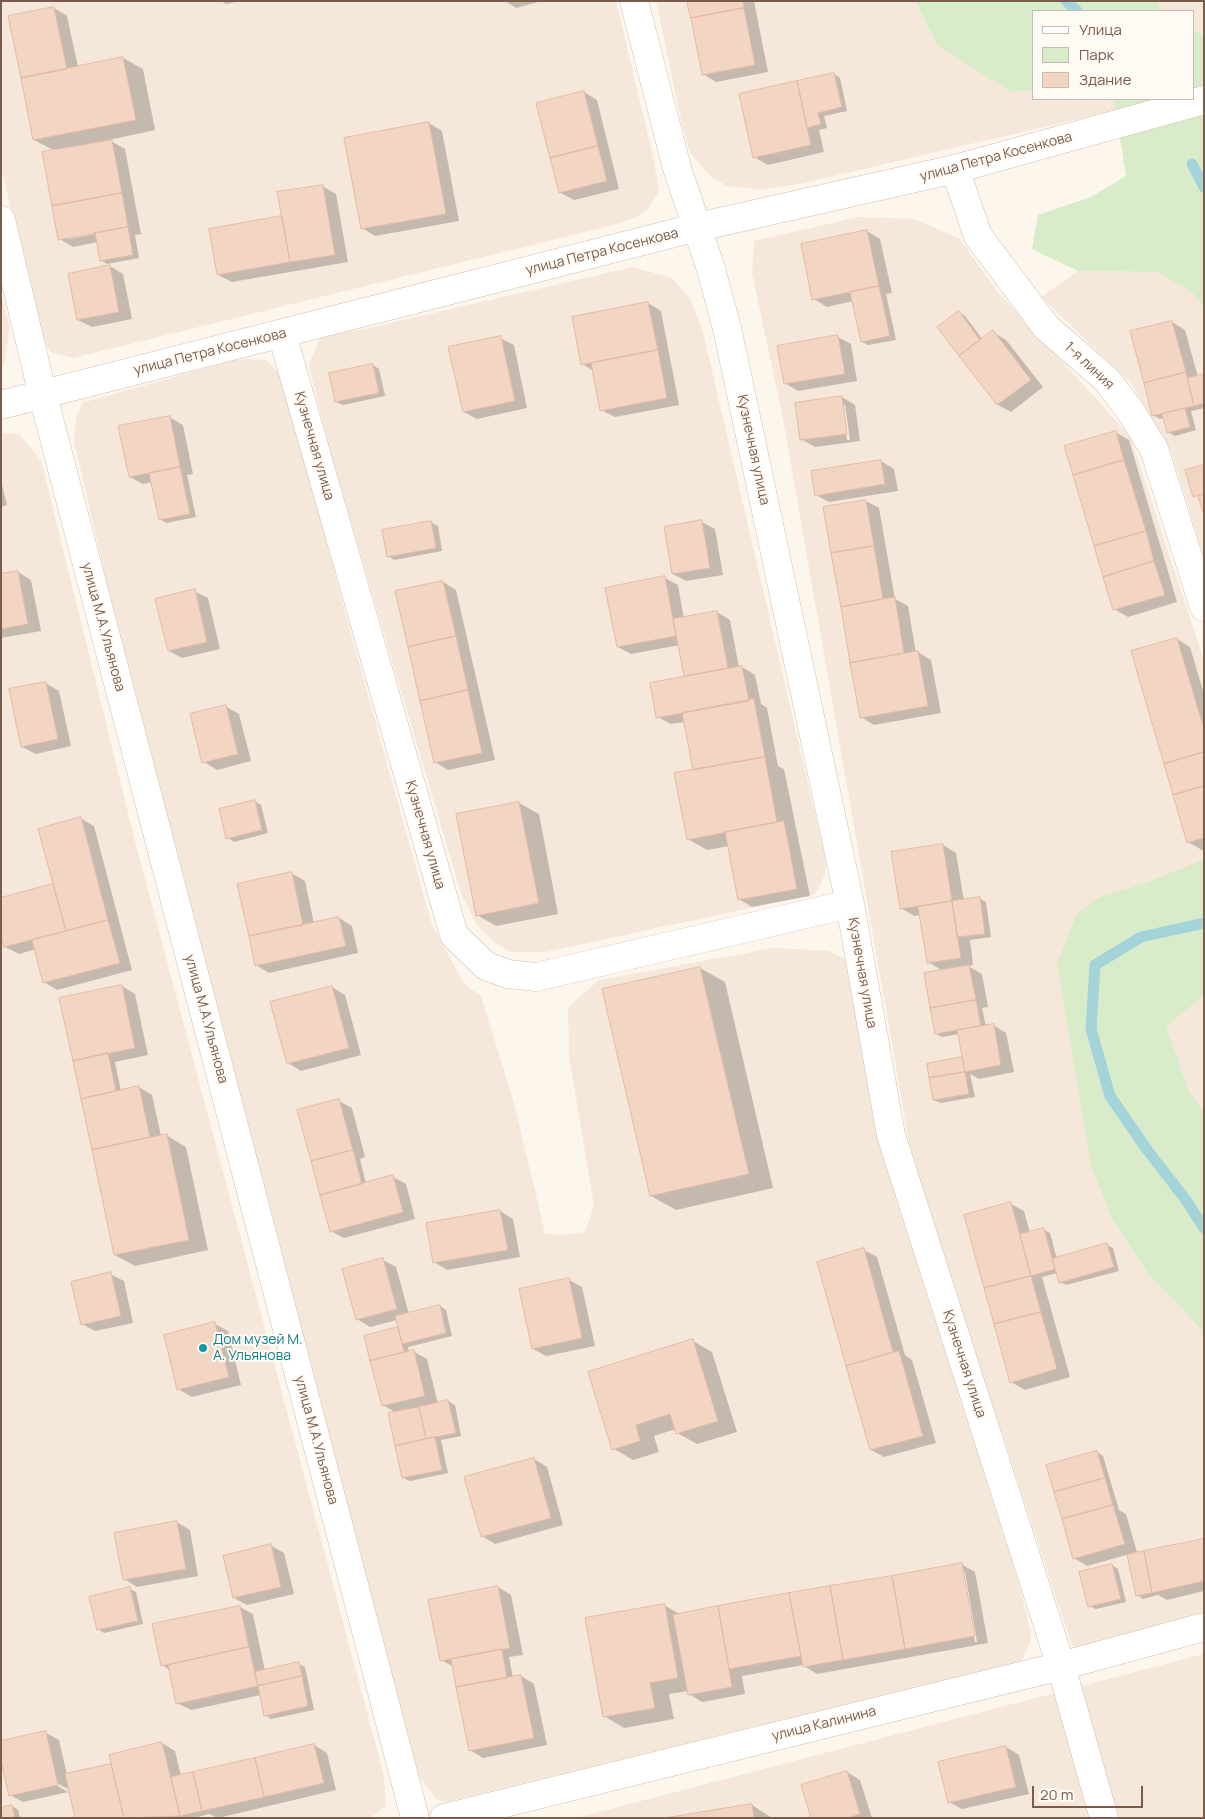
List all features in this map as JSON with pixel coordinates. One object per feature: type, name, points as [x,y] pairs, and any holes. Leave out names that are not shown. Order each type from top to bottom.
[{"type":"street","name":"Кузнечная улица","points":[[634,1],[677,168],[698,227],[728,328],[850,904],[892,1135],[1061,1666],[1104,1818]]},
{"type":"street","name":"улица Петра Косенкова","points":[[1,406],[698,227],[955,169],[1204,100]]},
{"type":"street","name":"1-я линия","points":[[955,169],[978,236],[1047,328],[1107,380],[1131,412],[1154,449],[1204,607]]},
{"type":"street","name":"улица М.А.Ульянова","points":[[1,220],[43,396],[415,1818]]},
{"type":"street","name":"Кузнечная улица","points":[[282,334],[454,935],[486,966],[508,974],[536,977],[850,904]]},
{"type":"street","name":"улица Калинина","points":[[444,1818],[1061,1666],[1204,1628]]},
{"type":"shaded area","points":[[1,1],[616,1],[653,156],[659,191],[648,209],[633,219],[613,225],[73,358],[51,352],[42,340],[1,167]]},
{"type":"shaded area","points":[[656,1],[915,1],[938,46],[1011,91],[1032,90],[1032,100],[1114,100],[1116,110],[804,183],[762,190],[727,186],[710,176],[690,153]]},
{"type":"shaded area","points":[[1158,1],[1204,1],[1204,35],[1195,30],[1195,10],[1160,10]]},
{"type":"shaded area","points":[[859,217],[915,219],[960,239],[996,290],[1131,438],[1204,661],[1204,859],[1145,883],[1099,897],[1112,1218],[1148,1274],[1204,1332],[1204,1616],[1074,1651],[938,1240],[909,1142],[783,419],[752,273],[754,241]]},
{"type":"shaded area","points":[[633,267],[672,278],[690,299],[702,328],[827,865],[822,882],[815,894],[546,952],[510,952],[494,942],[477,925],[461,893],[330,451],[309,365],[321,336],[364,329]]},
{"type":"shaded area","points":[[1078,271],[1157,272],[1193,292],[1204,308],[1204,557],[1172,454],[1131,383],[1041,297]]},
{"type":"shaded area","points":[[1,294],[10,327],[1,371]]},
{"type":"shaded area","points":[[234,360],[266,360],[278,372],[292,412],[431,922],[460,977],[468,987],[481,996],[514,1103],[545,1233],[563,1235],[585,1232],[594,1206],[569,1056],[568,1007],[599,980],[774,948],[829,951],[848,961],[881,1151],[1017,1577],[1031,1632],[1030,1642],[1022,1661],[447,1802],[436,1799],[419,1776],[238,1100],[168,848],[74,441],[76,419],[82,403]]},
{"type":"shaded area","points":[[2,433],[19,434],[41,460],[136,845],[384,1776],[386,1806],[370,1818],[1,1818]]},
{"type":"shaded area","points":[[1204,996],[1204,1113],[1188,1089],[1165,1026]]},
{"type":"shaded area","points":[[1204,1654],[1204,1818],[576,1818]]},
{"type":"green space","points":[[915,1],[1158,1],[1160,10],[1032,10],[1032,90],[1011,92],[938,46]]},
{"type":"green space","points":[[1195,30],[1204,35],[1204,308],[1192,292],[1157,272],[1078,271],[1032,249],[1038,215],[1091,197],[1126,176],[1114,100],[1195,100]]},
{"type":"green space","points":[[1204,859],[1204,996],[1166,1026],[1188,1089],[1204,1113],[1204,1332],[1148,1274],[1112,1218],[1091,1165],[1057,964],[1076,915],[1099,897],[1145,883]]},
{"type":"building","points":[[687,1],[743,1],[744,8],[691,18]]},
{"type":"building","points":[[54,7],[67,69],[21,78],[8,16]]},
{"type":"building","points":[[744,8],[755,65],[702,75],[691,18]]},
{"type":"building","points":[[123,57],[136,120],[33,140],[21,78]]},
{"type":"building","points":[[834,73],[842,107],[818,113],[821,124],[807,128],[797,81]]},
{"type":"building","points":[[797,81],[811,145],[753,158],[739,94]]},
{"type":"building","points":[[584,91],[598,146],[550,158],[536,103]]},
{"type":"building","points":[[429,122],[446,214],[361,229],[344,138]]},
{"type":"building","points":[[112,140],[122,193],[52,206],[42,152]]},
{"type":"building","points":[[598,146],[607,181],[559,193],[550,158]]},
{"type":"building","points":[[323,185],[335,255],[290,262],[277,192]]},
{"type":"building","points":[[122,193],[128,227],[58,240],[52,206]]},
{"type":"building","points":[[282,216],[290,262],[217,275],[209,229]]},
{"type":"building","points":[[128,227],[133,255],[100,261],[95,233]]},
{"type":"building","points":[[867,230],[879,286],[812,300],[801,244]]},
{"type":"building","points":[[110,265],[119,312],[77,320],[68,274]]},
{"type":"building","points":[[879,286],[890,336],[861,342],[850,292]]},
{"type":"building","points":[[648,302],[658,350],[581,365],[572,317]]},
{"type":"building","points":[[959,311],[980,340],[959,356],[937,327]]},
{"type":"building","points":[[1172,321],[1186,372],[1144,383],[1130,331]]},
{"type":"building","points":[[993,330],[1031,380],[997,405],[959,356]]},
{"type":"building","points":[[838,335],[845,374],[784,384],[777,346]]},
{"type":"building","points":[[501,336],[515,401],[463,412],[448,347]]},
{"type":"building","points":[[658,350],[667,398],[600,411],[591,363]]},
{"type":"building","points":[[373,364],[379,393],[335,402],[329,373]]},
{"type":"building","points":[[1186,372],[1194,406],[1152,416],[1144,383]]},
{"type":"building","points":[[1204,374],[1204,403],[1194,406],[1187,378]]},
{"type":"building","points":[[842,396],[847,434],[800,440],[795,403]]},
{"type":"building","points":[[1185,408],[1190,427],[1167,433],[1162,414]]},
{"type":"building","points":[[170,416],[180,467],[129,477],[118,426]]},
{"type":"building","points":[[1116,431],[1124,460],[1073,475],[1064,446]]},
{"type":"building","points":[[881,460],[885,484],[815,496],[811,471]]},
{"type":"building","points":[[1124,460],[1146,531],[1094,546],[1073,475]]},
{"type":"building","points":[[1204,465],[1204,494],[1193,497],[1185,470]]},
{"type":"building","points":[[180,467],[190,514],[159,520],[149,473]]},
{"type":"building","points":[[1204,494],[1204,512],[1203,512],[1198,496]]},
{"type":"building","points":[[866,500],[874,546],[831,553],[823,507]]},
{"type":"building","points":[[702,520],[710,568],[672,574],[664,527]]},
{"type":"building","points":[[431,521],[436,548],[387,557],[382,530]]},
{"type":"building","points":[[1146,531],[1154,561],[1103,577],[1094,546]]},
{"type":"building","points":[[874,546],[883,599],[841,607],[831,553]]},
{"type":"building","points":[[1154,561],[1165,595],[1113,610],[1103,577]]},
{"type":"building","points":[[18,571],[28,624],[1,629],[1,574]]},
{"type":"building","points":[[665,576],[676,636],[617,647],[605,588]]},
{"type":"building","points":[[443,581],[456,636],[408,647],[395,591]]},
{"type":"building","points":[[195,589],[207,642],[168,651],[155,599]]},
{"type":"building","points":[[895,597],[904,653],[850,663],[841,607]]},
{"type":"building","points":[[717,611],[728,668],[684,676],[673,619]]},
{"type":"building","points":[[456,636],[468,690],[420,701],[408,647]]},
{"type":"building","points":[[1177,638],[1204,729],[1204,752],[1164,764],[1131,651]]},
{"type":"building","points":[[918,651],[928,706],[860,718],[850,663]]},
{"type":"building","points":[[742,666],[749,701],[656,718],[650,683]]},
{"type":"building","points":[[46,682],[58,739],[21,747],[9,689]]},
{"type":"building","points":[[468,690],[482,753],[434,763],[420,701]]},
{"type":"building","points":[[754,699],[765,757],[693,770],[682,713]]},
{"type":"building","points":[[226,705],[238,754],[202,763],[190,714]]},
{"type":"building","points":[[1204,752],[1204,786],[1173,795],[1164,764]]},
{"type":"building","points":[[765,757],[777,822],[687,840],[674,773]]},
{"type":"building","points":[[1204,786],[1204,838],[1187,843],[1173,795]]},
{"type":"building","points":[[255,800],[262,830],[226,839],[219,809]]},
{"type":"building","points":[[519,802],[539,903],[476,916],[456,814]]},
{"type":"building","points":[[81,817],[108,920],[66,931],[38,829]]},
{"type":"building","points":[[784,821],[797,889],[738,900],[725,832]]},
{"type":"building","points":[[943,844],[952,901],[900,909],[891,852]]},
{"type":"building","points":[[292,872],[303,925],[249,936],[237,884]]},
{"type":"building","points":[[53,884],[66,931],[4,947],[1,936],[1,898]]},
{"type":"building","points":[[980,897],[985,934],[957,937],[952,901]]},
{"type":"building","points":[[952,901],[961,958],[927,963],[918,907]]},
{"type":"building","points":[[339,917],[346,946],[255,966],[249,936]]},
{"type":"building","points":[[108,920],[120,963],[43,983],[32,940]]},
{"type":"building","points":[[969,965],[976,1000],[930,1008],[924,973]]},
{"type":"building","points":[[700,967],[749,1174],[650,1196],[602,989]]},
{"type":"building","points":[[122,985],[135,1048],[73,1061],[59,998]]},
{"type":"building","points":[[332,986],[349,1048],[287,1064],[270,1002]]},
{"type":"building","points":[[976,1000],[981,1026],[935,1034],[930,1008]]},
{"type":"building","points":[[994,1024],[1001,1065],[965,1072],[957,1030]]},
{"type":"building","points":[[108,1053],[116,1091],[81,1099],[73,1061]]},
{"type":"building","points":[[962,1057],[965,1072],[929,1078],[927,1064]]},
{"type":"building","points":[[965,1072],[969,1094],[933,1100],[929,1078]]},
{"type":"building","points":[[139,1086],[150,1137],[92,1150],[81,1099]]},
{"type":"building","points":[[339,1099],[353,1150],[311,1161],[297,1110]]},
{"type":"building","points":[[167,1134],[189,1240],[114,1255],[92,1150]]},
{"type":"building","points":[[353,1150],[362,1184],[320,1195],[311,1161]]},
{"type":"building","points":[[393,1175],[403,1212],[330,1232],[320,1195]]},
{"type":"building","points":[[1011,1202],[1031,1276],[984,1288],[964,1215]]},
{"type":"building","points":[[500,1210],[508,1250],[433,1263],[426,1223]]},
{"type":"building","points":[[1044,1228],[1055,1269],[1031,1276],[1020,1234]]},
{"type":"building","points":[[1107,1243],[1114,1267],[1059,1283],[1052,1259]]},
{"type":"building","points":[[864,1248],[893,1352],[846,1366],[817,1262]]},
{"type":"building","points":[[383,1258],[397,1309],[356,1320],[342,1269]]},
{"type":"building","points":[[111,1272],[121,1316],[81,1325],[71,1282]]},
{"type":"building","points":[[1031,1276],[1041,1312],[994,1324],[984,1288]]},
{"type":"building","points":[[569,1278],[582,1338],[532,1349],[519,1289]]},
{"type":"building","points":[[440,1305],[446,1333],[402,1344],[395,1316]]},
{"type":"building","points":[[1041,1312],[1057,1369],[1010,1383],[994,1324]]},
{"type":"building","points":[[215,1322],[229,1377],[177,1390],[164,1335]]},
{"type":"building","points":[[398,1327],[404,1352],[370,1361],[364,1336]]},
{"type":"building","points":[[693,1339],[718,1421],[676,1434],[670,1414],[636,1425],[640,1441],[612,1450],[588,1372]]},
{"type":"building","points":[[414,1350],[425,1396],[382,1406],[370,1361]]},
{"type":"building","points":[[899,1351],[923,1436],[870,1450],[846,1366]]},
{"type":"building","points":[[448,1400],[456,1433],[426,1439],[419,1407]]},
{"type":"building","points":[[419,1407],[426,1439],[395,1446],[388,1413]]},
{"type":"building","points":[[435,1437],[442,1470],[402,1478],[395,1446]]},
{"type":"building","points":[[1097,1451],[1105,1478],[1054,1492],[1046,1465]]},
{"type":"building","points":[[534,1458],[551,1518],[481,1537],[464,1477]]},
{"type":"building","points":[[1105,1478],[1113,1505],[1062,1519],[1054,1492]]},
{"type":"building","points":[[1113,1505],[1125,1544],[1073,1559],[1062,1519]]},
{"type":"building","points":[[177,1521],[186,1569],[123,1580],[114,1533]]},
{"type":"building","points":[[1204,1539],[1204,1581],[1152,1593],[1144,1551]]},
{"type":"building","points":[[271,1544],[281,1587],[233,1598],[223,1556]]},
{"type":"building","points":[[1144,1551],[1152,1593],[1136,1596],[1127,1555]]},
{"type":"building","points":[[962,1563],[975,1636],[905,1649],[892,1576]]},
{"type":"building","points":[[1112,1564],[1121,1599],[1088,1607],[1079,1572]]},
{"type":"building","points":[[892,1576],[905,1649],[843,1660],[830,1586]]},
{"type":"building","points":[[498,1586],[510,1648],[440,1661],[428,1600]]},
{"type":"building","points":[[830,1586],[843,1660],[803,1667],[789,1593]]},
{"type":"building","points":[[130,1587],[138,1621],[97,1630],[89,1597]]},
{"type":"building","points":[[789,1593],[801,1656],[729,1669],[718,1606]]},
{"type":"building","points":[[665,1604],[678,1678],[650,1683],[655,1708],[603,1717],[585,1618]]},
{"type":"building","points":[[240,1606],[249,1647],[161,1666],[152,1624]]},
{"type":"building","points":[[718,1606],[732,1687],[688,1695],[673,1615]]},
{"type":"building","points":[[249,1647],[258,1686],[176,1704],[168,1665]]},
{"type":"building","points":[[502,1649],[507,1678],[456,1687],[451,1659]]},
{"type":"building","points":[[299,1662],[302,1676],[258,1686],[254,1672]]},
{"type":"building","points":[[521,1675],[534,1738],[469,1751],[456,1687]]},
{"type":"building","points":[[302,1676],[308,1706],[264,1716],[258,1686]]},
{"type":"building","points":[[46,1731],[58,1785],[9,1796],[1,1761],[1,1741]]},
{"type":"building","points":[[162,1742],[180,1816],[124,1818],[109,1755]]},
{"type":"building","points":[[314,1744],[324,1783],[264,1797],[255,1758]]},
{"type":"building","points":[[1006,1746],[1016,1787],[948,1803],[938,1762]]},
{"type":"building","points":[[255,1758],[264,1797],[202,1811],[193,1772]]},
{"type":"building","points":[[111,1764],[124,1818],[75,1818],[65,1774]]},
{"type":"building","points":[[847,1771],[860,1814],[848,1818],[811,1818],[801,1785]]},
{"type":"building","points":[[193,1772],[202,1811],[180,1816],[171,1777]]},
{"type":"building","points":[[752,1804],[754,1818],[665,1818],[719,1809]]},
{"type":"building","points":[[12,1805],[15,1818],[1,1818],[1,1808]]},
{"type":"waterway","points":[[1066,1],[1076,10]]},
{"type":"waterway","points":[[1192,164],[1204,187]]},
{"type":"waterway","points":[[1204,923],[1141,937],[1095,965],[1091,1029],[1110,1096],[1148,1151],[1186,1200],[1204,1228]]},
{"type":"place","name":"Дом музей М. А. Ульянова","points":[[203,1348]]}]
